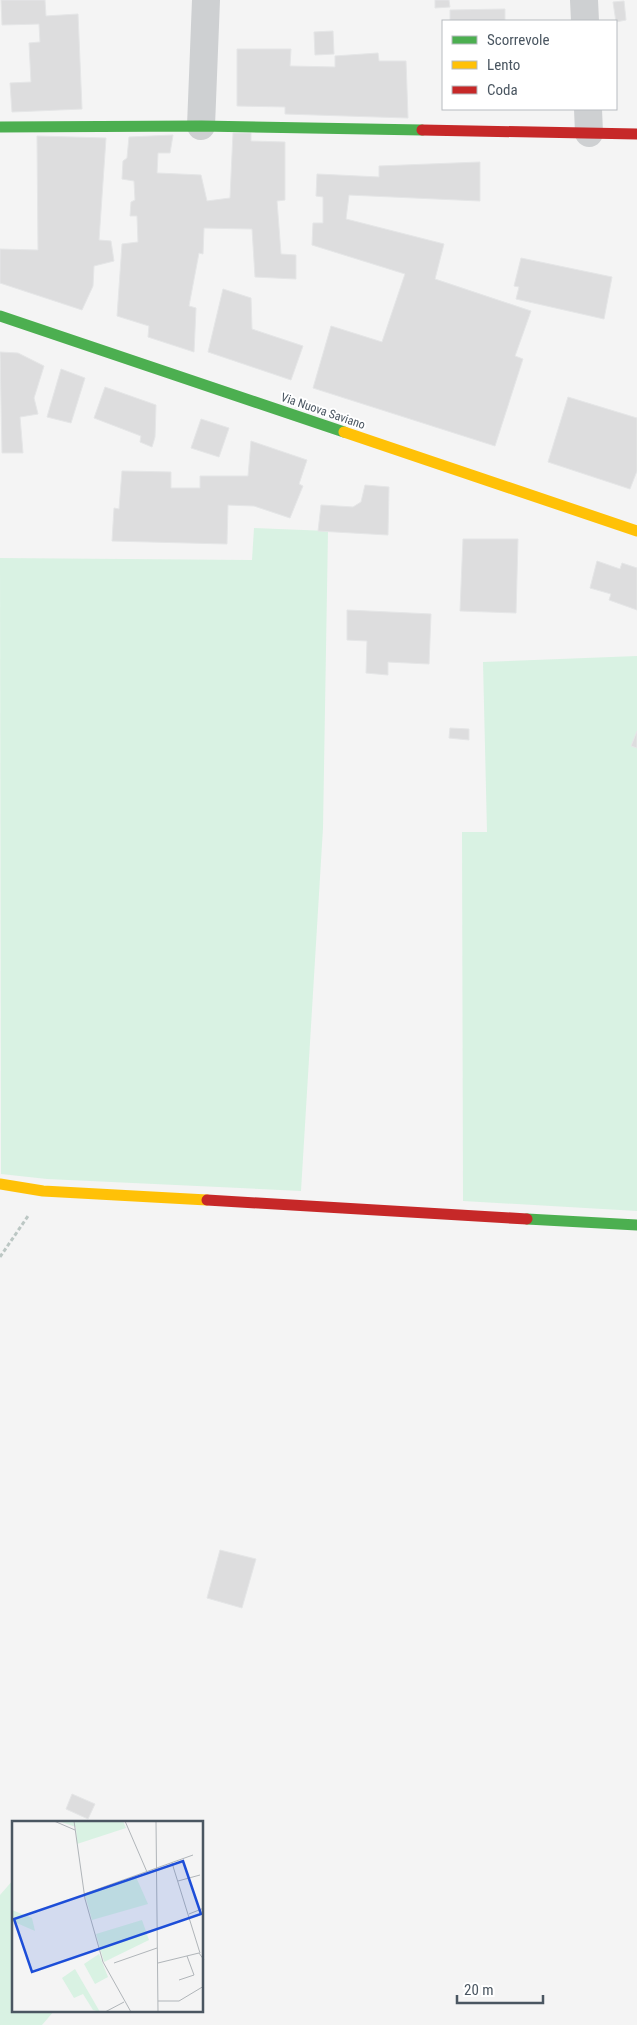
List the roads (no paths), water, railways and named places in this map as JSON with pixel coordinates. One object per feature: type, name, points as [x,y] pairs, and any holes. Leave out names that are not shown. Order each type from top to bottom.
[{"type":"street","points":[[201,126],[206,0]]},
{"type":"street","points":[[584,0],[585,20]]},
{"type":"street","points":[[0,127],[588,121],[637,134]]},
{"type":"street","name":"Via Nuova Saviano","points":[[0,316],[637,531]]},
{"type":"street","points":[[0,1184],[43,1191],[637,1225]]}]
